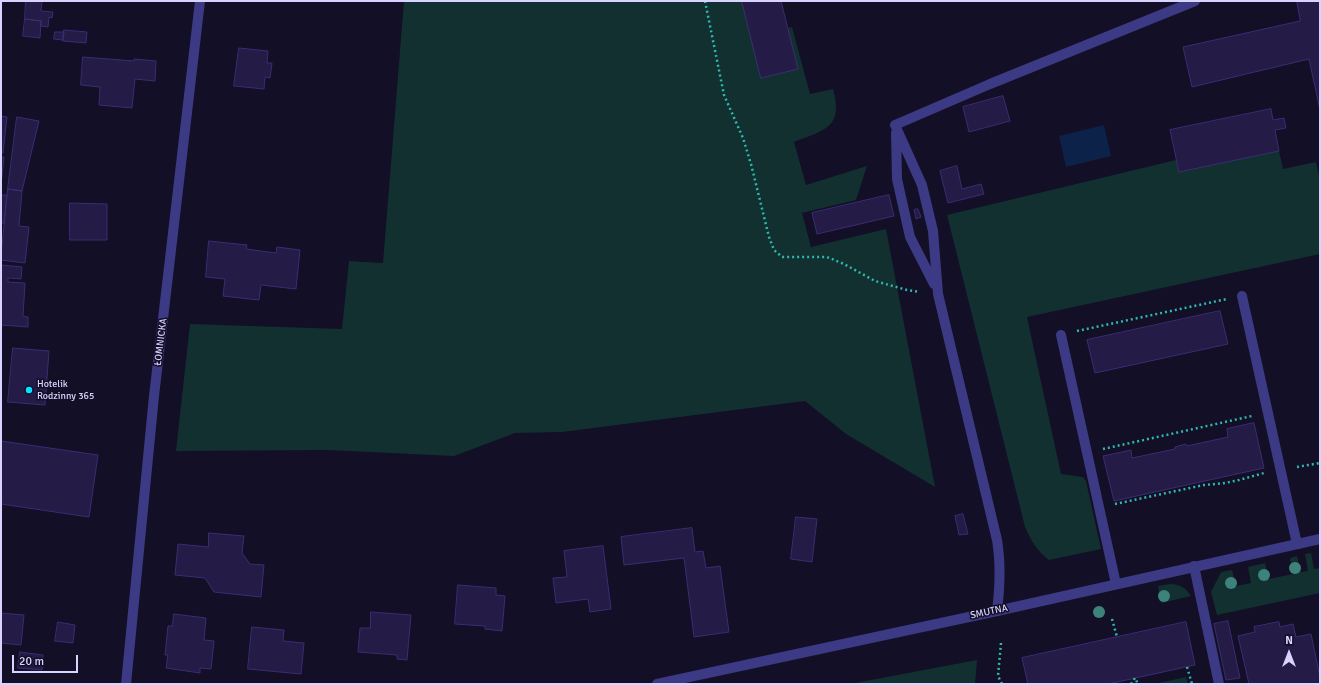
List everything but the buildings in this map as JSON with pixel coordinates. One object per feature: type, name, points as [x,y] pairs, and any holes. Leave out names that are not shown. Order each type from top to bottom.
[{"type":"street","name":"ŁOMNICKA","points":[[126,684],[154,396],[200,1]]},
{"type":"street","points":[[895,125],[990,84],[1195,1]]},
{"type":"street","points":[[895,125],[897,140],[897,179],[910,237],[938,294]]},
{"type":"street","points":[[895,125],[922,185],[933,231],[938,294],[998,540],[1000,576],[997,611]]},
{"type":"street","points":[[1242,296],[1297,544]]},
{"type":"street","points":[[1061,335],[1116,584]]},
{"type":"street","name":"SMUTNA","points":[[657,684],[997,611],[1320,539]]},
{"type":"street","points":[[1194,566],[1219,684]]},
{"type":"path","points":[[705,1],[722,86],[743,138],[769,237],[774,250],[782,257],[827,257],[876,281],[907,290],[938,294]]},
{"type":"path","points":[[1061,335],[1242,296]]},
{"type":"path","points":[[1099,450],[1257,414]]},
{"type":"path","points":[[1109,506],[1204,485],[1239,480],[1280,469],[1320,463]]},
{"type":"path","points":[[1112,619],[1116,637]]},
{"type":"path","points":[[1001,644],[998,676],[1002,684]]},
{"type":"path","points":[[1187,667],[1192,684]]},
{"type":"path","points":[[1131,684],[1135,678],[1138,684]]},
{"type":"green space","points":[[404,1],[742,1],[788,28],[792,27],[810,94],[833,89],[836,102],[836,112],[829,126],[794,142],[806,185],[867,166],[856,200],[802,213],[811,247],[886,229],[935,487],[846,434],[805,401],[562,432],[515,433],[454,456],[327,450],[176,451],[190,324],[342,329],[349,261],[383,263]]},
{"type":"green space","points":[[1279,151],[1283,169],[1316,162],[1320,181],[1320,254],[1027,317],[1061,474],[1083,477],[1086,481],[1101,549],[1049,560],[1035,545],[1025,527],[947,215],[1176,160],[1179,171]]},
{"type":"green space","points":[[1311,553],[1314,569],[1320,568],[1320,593],[1217,615],[1211,592],[1221,572],[1232,570],[1236,586],[1251,583],[1248,567],[1265,563],[1269,579],[1293,574],[1290,558],[1297,556],[1301,572],[1308,571],[1305,554]]},
{"type":"green space","points":[[1170,584],[1182,587],[1191,596],[1161,603],[1158,586]]},
{"type":"green space","points":[[977,660],[975,684],[850,684]]},
{"type":"green space","points":[[1186,677],[1188,684],[1154,684]]},
{"type":"water","points":[[1104,125],[1111,156],[1066,167],[1059,136]]},
{"type":"place","name":"Hotelik Rodzinny 365","points":[[29,390]]}]
